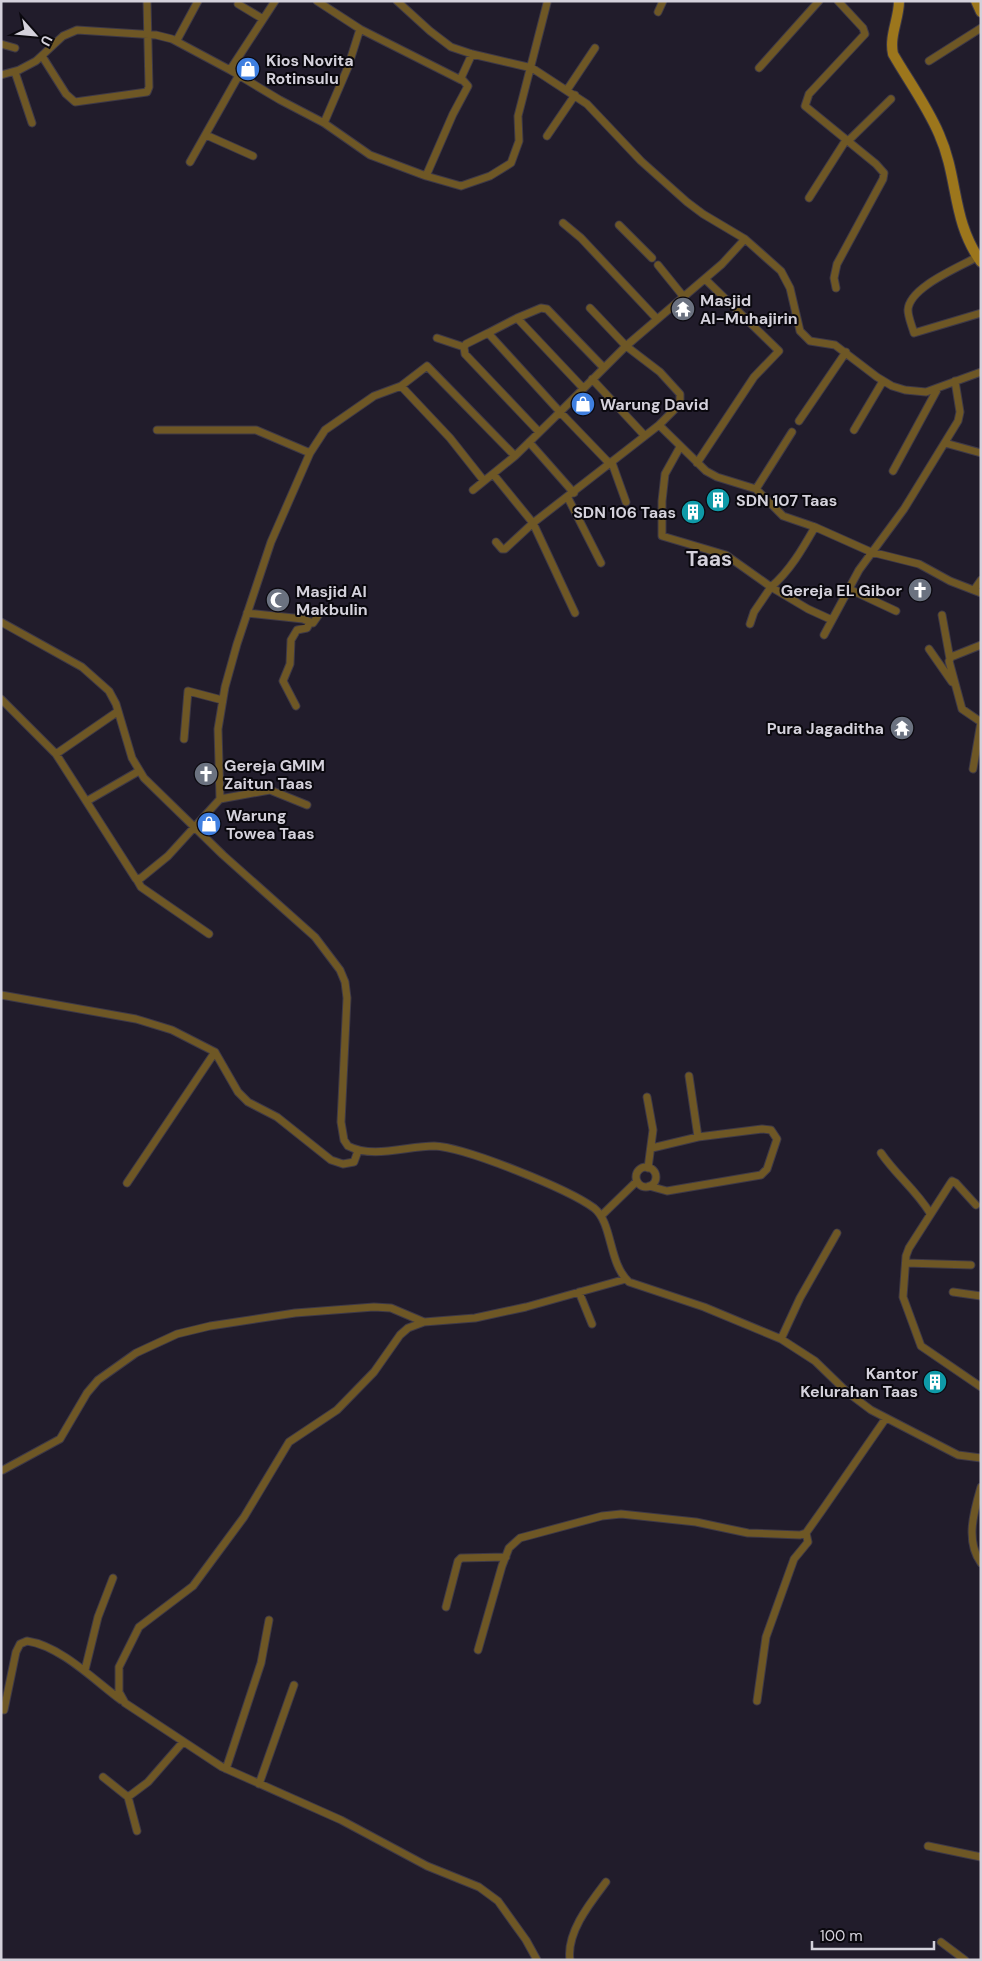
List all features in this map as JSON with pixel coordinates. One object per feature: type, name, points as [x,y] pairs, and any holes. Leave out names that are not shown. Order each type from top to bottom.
[{"type":"street","points":[[42,56],[66,94],[75,102],[147,92],[149,87],[148,1]]},
{"type":"street","points":[[177,40],[198,1]]},
{"type":"street","points":[[230,70],[275,1]]},
{"type":"street","points":[[317,1],[360,29],[461,80],[468,86],[426,176]]},
{"type":"street","points":[[398,1],[445,43],[472,54],[532,68],[575,95],[602,117],[641,161],[687,202],[702,214],[744,239],[772,262],[787,280],[800,331],[810,341],[835,346],[892,386],[916,392],[938,388],[981,372]]},
{"type":"street","points":[[658,12],[664,1]]},
{"type":"street","points":[[759,68],[819,1]]},
{"type":"street","points":[[836,288],[834,278],[837,264],[883,179],[882,170],[805,106],[808,94],[866,34],[863,28],[838,1]]},
{"type":"street","points":[[899,1],[891,46],[893,54],[940,135],[949,167],[960,222],[979,260],[919,291],[912,299],[908,310],[914,333],[981,313]]},
{"type":"street","points":[[976,1],[981,12]]},
{"type":"street","points":[[2,75],[15,72],[42,56],[72,30],[147,34],[177,40],[324,123],[370,155],[455,185],[474,183],[511,163],[519,141],[518,116],[532,68],[538,34],[547,3]]},
{"type":"street","points":[[238,4],[262,21]]},
{"type":"street","points":[[929,61],[981,28]]},
{"type":"street","points":[[324,123],[345,74],[360,29]]},
{"type":"street","points":[[1,44],[15,48]]},
{"type":"street","points":[[567,90],[595,48]]},
{"type":"street","points":[[461,80],[472,54]]},
{"type":"street","points":[[15,72],[32,123]]},
{"type":"street","points":[[190,162],[239,75]]},
{"type":"street","points":[[548,136],[575,95]]},
{"type":"street","points":[[809,198],[847,140],[890,99]]},
{"type":"street","points":[[206,135],[252,156]]},
{"type":"street","points":[[563,222],[581,238],[657,318]]},
{"type":"street","points":[[618,225],[652,258]]},
{"type":"street","points":[[473,490],[515,456],[626,346],[686,293],[706,279],[744,239]]},
{"type":"street","points":[[658,265],[686,293]]},
{"type":"street","points":[[697,463],[749,384],[779,351],[706,279]]},
{"type":"street","points":[[437,338],[464,347],[517,318],[541,308],[547,309],[604,368]]},
{"type":"street","points":[[496,542],[502,549],[505,549],[533,523],[659,425],[680,404],[682,397],[660,372],[626,346],[590,308]]},
{"type":"street","points":[[517,318],[583,388]]},
{"type":"street","points":[[488,333],[560,412],[611,464],[626,502]]},
{"type":"street","points":[[464,347],[465,354],[539,432]]},
{"type":"street","points":[[799,421],[846,352]]},
{"type":"street","points":[[220,799],[218,729],[222,700],[247,613],[271,542],[310,453],[325,430],[374,396],[401,386],[426,366],[515,456]]},
{"type":"street","points":[[592,379],[645,436]]},
{"type":"street","points":[[854,430],[883,380]]},
{"type":"street","points":[[824,636],[871,552],[915,492],[958,421],[960,412],[955,381]]},
{"type":"street","points":[[401,386],[450,438],[484,481]]},
{"type":"street","points":[[893,471],[938,388]]},
{"type":"street","points":[[659,425],[697,463],[717,477],[756,489],[778,513],[871,552],[919,564],[950,581],[977,591],[981,580]]},
{"type":"street","points":[[157,430],[256,430],[310,453]]},
{"type":"street","points":[[756,489],[792,432]]},
{"type":"street","points":[[529,442],[571,495],[601,563]]},
{"type":"street","points":[[945,443],[981,453]]},
{"type":"street","points":[[680,447],[665,474],[662,501],[662,536],[726,555],[808,609],[832,620]]},
{"type":"street","points":[[493,474],[533,523],[575,613]]},
{"type":"street","points":[[750,624],[754,612],[771,586],[780,579],[796,558],[815,527]]},
{"type":"street","points":[[849,589],[896,611]]},
{"type":"street","points":[[247,613],[315,622],[320,613],[325,610]]},
{"type":"street","points":[[942,615],[954,684],[962,709],[981,722],[973,769]]},
{"type":"street","points":[[1,622],[82,667],[109,691],[132,758],[139,772],[193,827],[315,937],[340,970],[345,982],[348,1015],[342,1084],[342,1131],[348,1146],[358,1151],[448,1148],[569,1193],[602,1215],[609,1242],[626,1279]]},
{"type":"street","points":[[296,706],[283,681],[290,664],[292,636],[297,630],[307,628],[310,622]]},
{"type":"street","points":[[950,659],[981,645]]},
{"type":"street","points":[[929,649],[954,684]]},
{"type":"street","points":[[184,739],[189,690],[222,700]]},
{"type":"street","points":[[1,700],[56,754],[141,887],[209,934]]},
{"type":"street","points":[[56,754],[117,712]]},
{"type":"street","points":[[87,801],[139,772]]},
{"type":"street","points":[[137,880],[168,856],[220,799],[270,790],[307,805]]},
{"type":"street","points":[[1,995],[144,1021],[172,1030],[215,1052],[238,1092],[248,1102],[277,1117],[331,1160],[343,1164],[354,1162],[358,1151]]},
{"type":"street","points":[[127,1183],[215,1052]]},
{"type":"street","points":[[689,1076],[698,1137]]},
{"type":"street","points":[[647,1097],[652,1130],[652,1148],[648,1168]]},
{"type":"street","points":[[637,1181],[644,1187],[649,1186],[667,1190],[761,1175],[767,1169],[777,1139],[771,1130],[762,1129],[698,1137],[652,1148]]},
{"type":"street","points":[[881,1154],[897,1175],[920,1197],[930,1213]]},
{"type":"street","points":[[602,1215],[637,1181],[639,1171],[648,1168]]},
{"type":"street","points":[[648,1168],[655,1174],[654,1184],[649,1186]]},
{"type":"street","points":[[976,1205],[952,1181],[909,1248],[906,1259],[903,1297],[922,1346],[981,1387]]},
{"type":"street","points":[[781,1339],[800,1298],[837,1233]]},
{"type":"street","points":[[906,1259],[971,1265]]},
{"type":"street","points":[[125,1703],[119,1692],[118,1667],[139,1626],[193,1586],[239,1525],[289,1442],[336,1410],[369,1378],[398,1337],[408,1328],[424,1322],[474,1318],[626,1279],[667,1295],[704,1306],[781,1339],[815,1361],[859,1403],[958,1455],[981,1458]]},
{"type":"street","points":[[579,1292],[592,1324]]},
{"type":"street","points":[[953,1292],[981,1296]]},
{"type":"street","points":[[3,1470],[60,1439],[86,1394],[98,1380],[136,1353],[177,1334],[210,1326],[295,1313],[374,1307],[391,1308],[424,1322]]},
{"type":"street","points":[[478,1650],[506,1557],[514,1542],[520,1538],[602,1516],[621,1514],[696,1522],[748,1534],[792,1537],[806,1532],[886,1418]]},
{"type":"street","points":[[981,1487],[974,1518],[972,1541],[974,1554],[981,1563]]},
{"type":"street","points":[[757,1701],[766,1637],[794,1559],[808,1542],[806,1532]]},
{"type":"street","points":[[446,1607],[458,1561],[461,1558],[506,1557]]},
{"type":"street","points":[[85,1670],[98,1617],[113,1578]]},
{"type":"street","points":[[226,1769],[261,1663],[269,1620]]},
{"type":"street","points":[[4,1710],[12,1663],[22,1642],[36,1644],[85,1670],[125,1703],[226,1769],[341,1820],[427,1866],[479,1887],[498,1902],[526,1940],[537,1960]]},
{"type":"street","points":[[259,1784],[294,1686]]},
{"type":"street","points":[[128,1797],[148,1782],[183,1742]]},
{"type":"street","points":[[103,1777],[128,1797],[137,1831]]},
{"type":"street","points":[[928,1846],[981,1857]]},
{"type":"street","points":[[570,1960],[570,1940],[592,1900],[606,1882]]},
{"type":"street","points":[[941,1942],[965,1960]]},
{"type":"place","name":"Kios Novita Rotinsulu","points":[[248,69]]},
{"type":"place","name":"Masjid Al-Muhajirin","points":[[683,309]]},
{"type":"place","name":"Warung David","points":[[583,404]]},
{"type":"place","name":"SDN 107 Taas","points":[[718,500]]},
{"type":"place","name":"SDN 106 Taas","points":[[693,512]]},
{"type":"place","name":"Gereja EL Gibor","points":[[920,590]]},
{"type":"place","name":"Masjid Al Makbulin","points":[[278,600]]},
{"type":"place","name":"Pura Jagaditha","points":[[902,728]]},
{"type":"place","name":"Gereja GMIM Zaitun Taas","points":[[206,774]]},
{"type":"place","name":"Warung Towea Taas","points":[[209,824]]},
{"type":"place","name":"Kantor Kelurahan Taas","points":[[935,1382]]},
{"type":"district","name":"Taas","points":[[709,559]]}]
